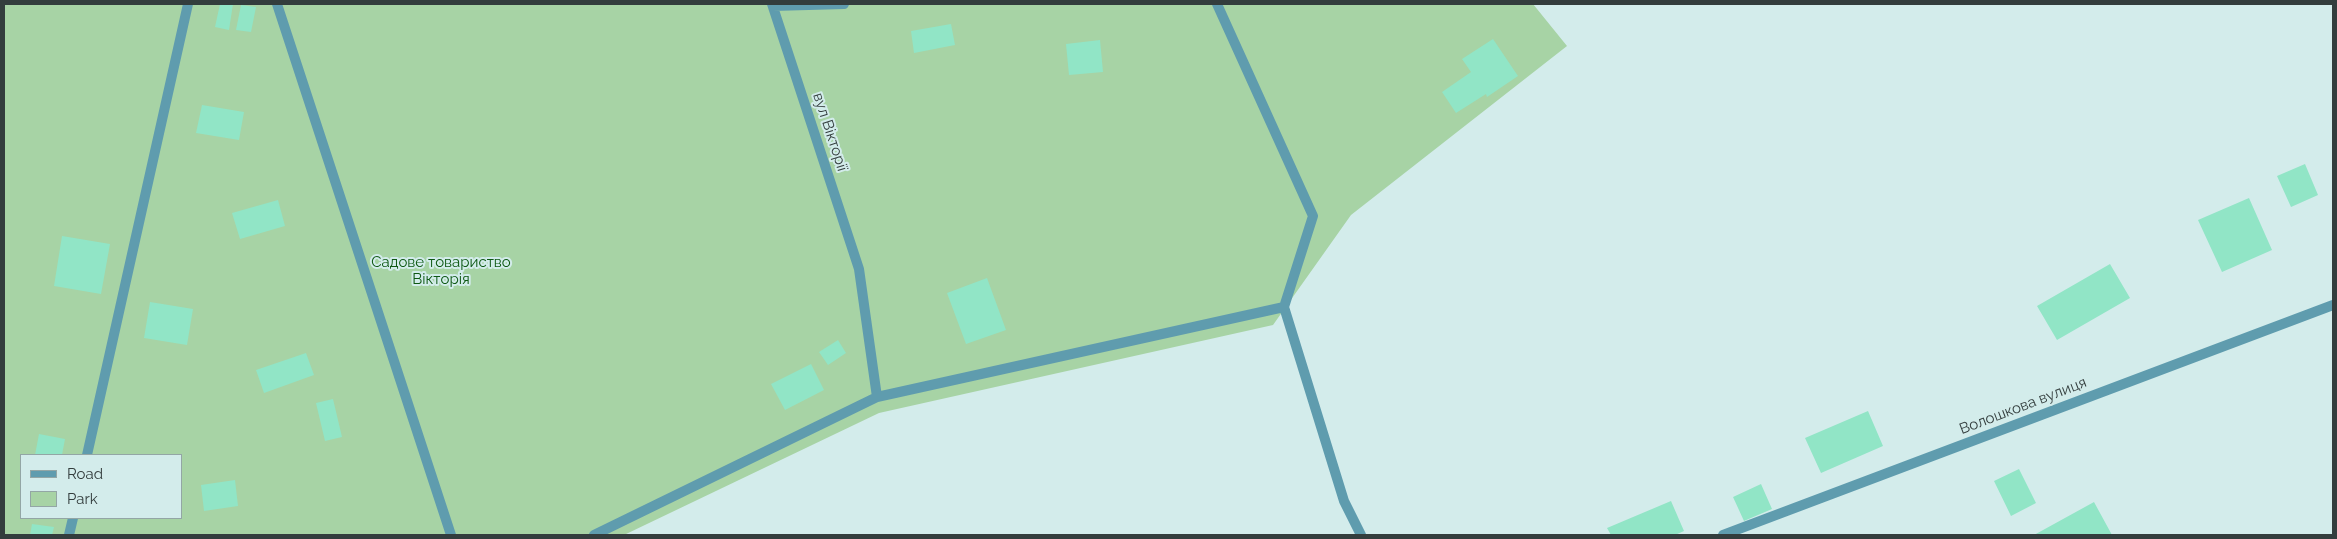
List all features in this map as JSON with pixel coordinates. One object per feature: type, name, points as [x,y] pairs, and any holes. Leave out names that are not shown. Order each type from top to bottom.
[{"type":"street","points":[[87,454],[188,4]]},
{"type":"street","points":[[277,4],[451,535]]},
{"type":"street","points":[[772,5],[844,4]]},
{"type":"street","points":[[1217,4],[1312,216],[1284,307],[1344,501],[1361,535]]},
{"type":"street","name":"вул Вікторії","points":[[772,5],[859,269],[876,398]]},
{"type":"street","name":"Волошкова вулиця","points":[[1723,535],[2333,305]]},
{"type":"street","points":[[594,535],[876,398],[1284,307]]},
{"type":"street","points":[[69,535],[73,519]]},
{"type":"green space","name":"Садове товариство Вікторія","points":[[4,4],[1533,4],[1567,46],[1351,215],[1273,325],[879,413],[624,535],[4,535]]},
{"type":"building","points":[[220,4],[233,4],[229,30],[215,27]]},
{"type":"building","points":[[241,5],[256,7],[251,32],[236,30]]},
{"type":"building","points":[[951,24],[955,45],[914,53],[911,31]]},
{"type":"building","points":[[1493,39],[1518,76],[1487,97],[1486,94],[1456,113],[1442,92],[1471,72],[1462,59]]},
{"type":"building","points":[[1100,40],[1103,72],[1069,75],[1066,44]]},
{"type":"building","points":[[202,105],[244,112],[239,140],[196,133]]},
{"type":"building","points":[[2305,164],[2318,195],[2291,207],[2277,176]]},
{"type":"building","points":[[2249,198],[2272,250],[2222,272],[2198,220]]},
{"type":"building","points":[[278,200],[285,226],[240,239],[232,213]]},
{"type":"building","points":[[62,236],[110,244],[101,294],[54,286]]},
{"type":"building","points":[[2110,264],[2130,298],[2057,340],[2037,306]]},
{"type":"building","points":[[987,278],[1006,330],[966,344],[947,293]]},
{"type":"building","points":[[150,302],[193,309],[187,345],[144,338]]},
{"type":"building","points":[[838,340],[846,353],[828,365],[819,352]]},
{"type":"building","points":[[306,353],[314,375],[264,393],[256,370]]},
{"type":"building","points":[[811,364],[824,390],[785,410],[771,384]]},
{"type":"building","points":[[333,399],[342,437],[325,441],[316,403]]},
{"type":"building","points":[[1868,411],[1883,446],[1821,473],[1805,438]]},
{"type":"building","points":[[39,434],[65,439],[62,454],[35,454]]},
{"type":"building","points":[[2019,469],[2036,503],[2011,516],[1994,481]]},
{"type":"building","points":[[235,480],[238,506],[204,511],[201,485]]},
{"type":"building","points":[[1761,484],[1772,509],[1744,521],[1733,497]]},
{"type":"building","points":[[1671,501],[1684,531],[1675,535],[1611,535],[1607,528]]},
{"type":"building","points":[[2094,502],[2112,535],[2034,535]]},
{"type":"building","points":[[32,524],[54,527],[52,535],[30,535]]}]
